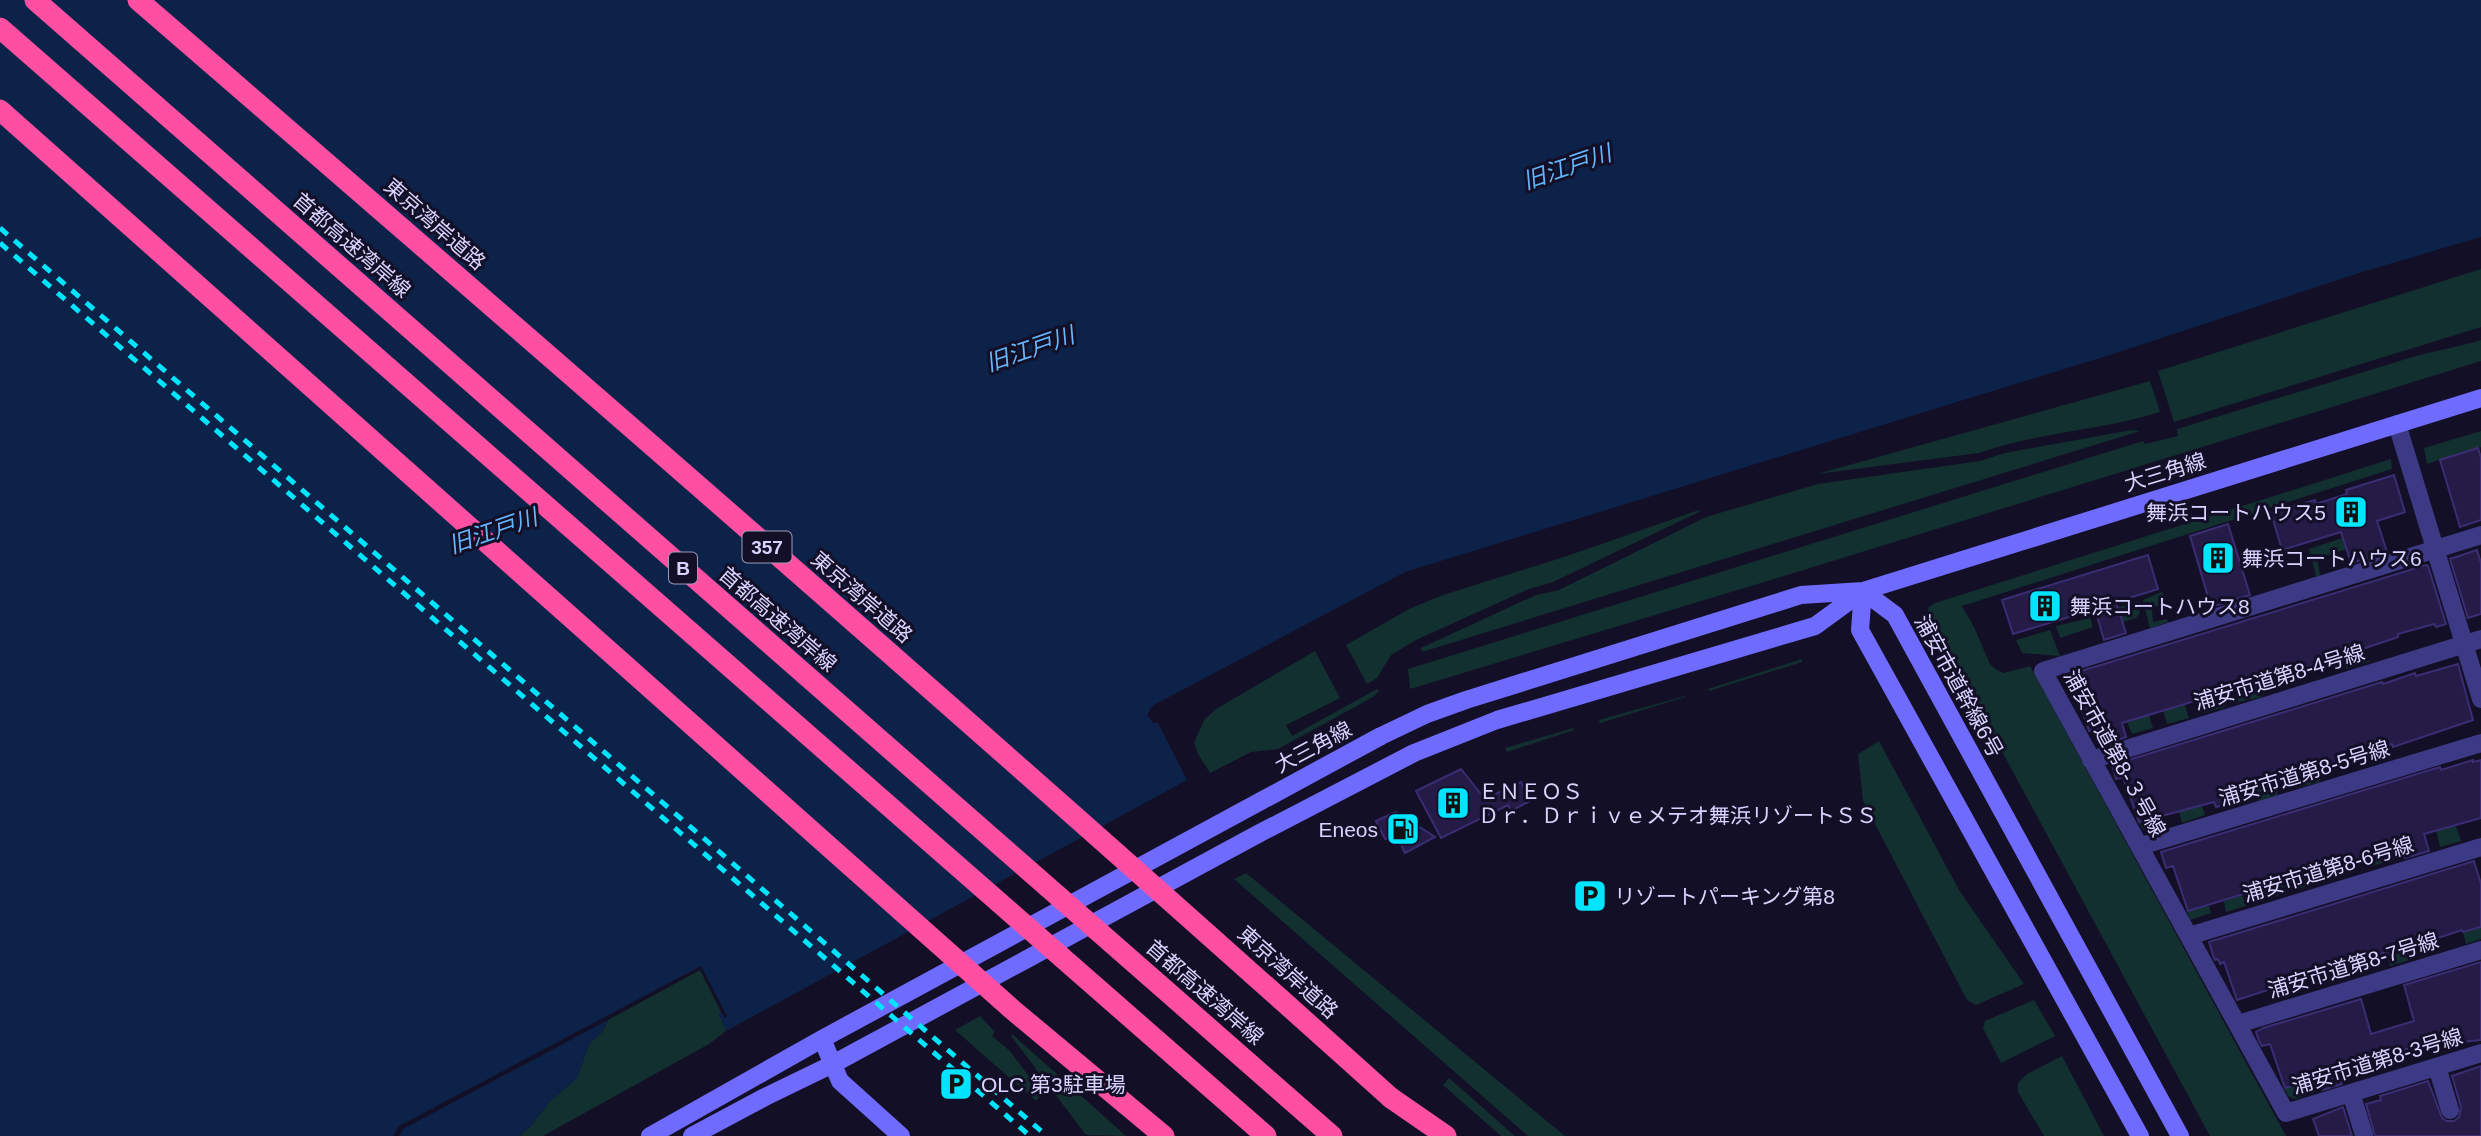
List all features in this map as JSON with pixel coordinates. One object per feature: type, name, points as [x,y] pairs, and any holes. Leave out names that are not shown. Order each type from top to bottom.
[{"type":"highway","name":"首都高速湾岸線","points":[[35,0],[1332,1136]]},
{"type":"highway","name":"東京湾岸道路","points":[[138,0],[1189,916],[1391,1098],[1429,1136]]},
{"type":"highway","name":"B","points":[[0,28],[1266,1136]]},
{"type":"highway","points":[[0,110],[1014,1011],[1164,1136]]},
{"type":"highway","points":[[1223,1098],[1252,1136]]},
{"type":"highway","name":"東京湾岸道路","points":[[1391,1098],[1446,1136]]},
{"type":"street","name":"大三角線","points":[[650,1136],[822,1039],[1381,736],[1427,714],[1596,658],[1801,595],[1863,591],[2481,398]]},
{"type":"street","points":[[2397,424],[2435,550],[2472,641],[2481,699]]},
{"type":"street","name":"浦安市道第8-３号線","points":[[2286,1113],[2043,671],[2481,535]]},
{"type":"street","name":"大三角線","points":[[692,1136],[833,1064],[1414,753],[1497,720],[1815,625],[1863,591]]},
{"type":"street","points":[[1863,591],[1860,630],[2140,1136]]},
{"type":"street","name":"浦安市道幹線6号","points":[[1863,591],[1895,615],[2180,1136]]},
{"type":"street","name":"浦安市道第8-4号線","points":[[2091,760],[2472,641]]},
{"type":"street","name":"浦安市道第8-5号線","points":[[2141,846],[2481,743]]},
{"type":"street","name":"浦安市道第8-6号線","points":[[2189,936],[2481,847]]},
{"type":"street","name":"浦安市道第8-7号線","points":[[2238,1024],[2481,950]]},
{"type":"street","points":[[822,1039],[840,1080],[901,1136]]},
{"type":"street","name":"浦安市道第8-3号線","points":[[2286,1113],[2481,1053]]},
{"type":"street","points":[[2437,1067],[2449,1110]]},
{"type":"street","points":[[2351,1093],[2364,1135]]},
{"type":"green space","points":[[2481,269],[2481,327],[2174,422],[2158,371]]},
{"type":"green space","points":[[2481,340],[2481,361],[1410,689],[1408,669],[2143,441],[2145,444],[2178,436],[2177,429],[2416,356]]},
{"type":"green space","points":[[2150,381],[2160,412],[2023,440],[1979,453],[1817,474]]},
{"type":"green space","points":[[2132,430],[2140,431],[1422,652],[1421,648],[1536,595],[1559,590],[1706,517],[1818,484],[1980,461],[2005,453]]},
{"type":"green space","points":[[2481,431],[2481,447],[2427,464],[2424,448]]},
{"type":"green space","points":[[2391,459],[2392,469],[1962,606],[1990,664],[2004,673],[2030,666],[2286,1136],[2210,1136],[1927,613],[1929,607],[1935,603]]},
{"type":"green space","points":[[1699,510],[1553,582],[1529,589],[1416,640],[1391,655],[1377,678],[1367,684],[1346,645],[1409,609],[1443,595]]},
{"type":"green space","points":[[2342,538],[2347,549],[2317,558],[2320,576],[2316,576],[2309,549]]},
{"type":"green space","points":[[2162,592],[2166,603],[2152,608],[2153,622],[2167,619],[2168,622],[2150,628],[2143,600]]},
{"type":"green space","points":[[2137,601],[2140,613],[2136,618],[2103,628],[2098,615]]},
{"type":"green space","points":[[2090,618],[2093,627],[2060,638],[2056,626]]},
{"type":"green space","points":[[2050,630],[2060,656],[2022,653],[2016,640]]},
{"type":"green space","points":[[2364,648],[2369,662],[2346,668],[2342,654]]},
{"type":"green space","points":[[1315,651],[1340,698],[1286,725],[1292,736],[1377,689],[1379,691],[1373,697],[1278,749],[1251,752],[1210,773],[1194,743],[1204,720],[1216,709]]},
{"type":"green space","points":[[1802,659],[1802,662],[1709,691],[1708,689]]},
{"type":"green space","points":[[2257,681],[2261,697],[2239,702],[2235,687]]},
{"type":"green space","points":[[2221,692],[2225,707],[2203,713],[2199,699]]},
{"type":"green space","points":[[1685,696],[1600,723],[1599,720]]},
{"type":"green space","points":[[2184,703],[2189,718],[2167,724],[2163,710]]},
{"type":"green space","points":[[2149,715],[2153,728],[2132,734],[2127,722]]},
{"type":"green space","points":[[1573,728],[1574,730],[1507,752],[1505,748]]},
{"type":"green space","points":[[1879,741],[1959,890],[2024,984],[1976,1005],[1967,1000],[1863,801],[1858,754]]},
{"type":"green space","points":[[2317,769],[2320,782],[2296,788],[2292,776]]},
{"type":"green space","points":[[2274,782],[2278,795],[2258,801],[2253,788]]},
{"type":"green space","points":[[2202,806],[2205,815],[2182,823],[2179,812]]},
{"type":"green space","points":[[2159,817],[2163,829],[2151,833],[2142,829],[2139,823],[2147,820],[2148,824],[2159,821]]},
{"type":"green space","points":[[2456,826],[2461,841],[2440,847],[2436,831]]},
{"type":"green space","points":[[2390,849],[2393,860],[2369,867],[2366,857]]},
{"type":"green space","points":[[2317,871],[2321,882],[2298,889],[2294,878]]},
{"type":"green space","points":[[1246,873],[1565,1136],[1528,1136],[1234,879]]},
{"type":"green space","points":[[2282,882],[2286,893],[2263,900],[2259,889]]},
{"type":"green space","points":[[2242,895],[2246,906],[2226,912],[2224,901]]},
{"type":"green space","points":[[2208,904],[2211,913],[2190,920],[2187,911]]},
{"type":"green space","points":[[2481,927],[2481,939],[2466,944],[2463,932]]},
{"type":"green space","points":[[2412,947],[2416,958],[2390,966],[2387,955]]},
{"type":"green space","points":[[700,970],[721,1012],[719,1014],[726,1031],[709,1044],[543,1136],[519,1136],[530,1127],[549,1102],[577,1078],[589,1044],[602,1032],[608,1020]]},
{"type":"green space","points":[[2034,1000],[2055,1036],[2001,1063],[1983,1028],[1985,1021]]},
{"type":"green space","points":[[980,1016],[995,1032],[992,1036],[1010,1051],[1042,1094],[1036,1101],[955,1030]]},
{"type":"green space","points":[[1012,1034],[1126,1136],[1086,1135]]},
{"type":"green space","points":[[2062,1056],[2104,1136],[2044,1136],[2018,1092],[2018,1083],[2027,1074]]},
{"type":"green space","points":[[1449,1078],[1515,1136],[1501,1136],[1443,1085]]},
{"type":"green space","points":[[2310,1081],[2313,1093],[2295,1099],[2288,1096],[2284,1089]]},
{"type":"water","name":"旧江戸川","points":[[0,0],[2481,0],[2481,237],[2362,272],[2113,354],[1405,572],[1152,706],[1147,715],[1153,723],[1158,723],[1187,780],[726,1031],[719,1014],[721,1012],[725,1018],[727,1016],[701,966],[399,1126],[393,1136],[0,1136]]},
{"type":"water","points":[[608,1020],[602,1032],[589,1044],[577,1078],[549,1102],[530,1127],[519,1136],[399,1136],[403,1129]]},
{"type":"building","points":[[2478,448],[2481,458],[2481,520],[2460,527],[2440,460]]},
{"type":"building","name":"舞浜コートハウス5","points":[[2394,475],[2405,512],[2377,521],[2387,552],[2351,563],[2341,532],[2282,550],[2271,513],[2315,500],[2316,504],[2347,494],[2346,490]]},
{"type":"building","name":"舞浜コートハウス6","points":[[2228,524],[2250,595],[2211,607],[2190,536]]},
{"type":"building","points":[[2477,550],[2481,563],[2481,614],[2468,618],[2450,559]]},
{"type":"building","points":[[2148,555],[2158,589],[2116,602],[2126,633],[2104,640],[2095,609],[2013,634],[2002,600]]},
{"type":"building","points":[[2426,565],[2446,624],[2436,627],[2434,624],[2398,634],[2398,637],[2330,660],[2122,723],[2126,737],[2111,742],[2107,726],[2089,731],[2077,694],[2074,690],[2070,692],[2065,676]]},
{"type":"building","points":[[2458,664],[2473,720],[2393,747],[2392,744],[2234,794],[2236,802],[2216,807],[2214,802],[2139,822],[2123,777],[2116,779],[2112,765],[2382,682],[2383,684],[2415,673],[2416,676]]},
{"type":"building","points":[[2481,760],[2481,818],[2424,834],[2429,851],[2405,858],[2401,846],[2188,911],[2173,866],[2166,868],[2161,852],[2440,767],[2441,770]]},
{"type":"building","name":"ＥＮＥＯＳ Ｄｒ．Ｄｒｉｖｅメテオ舞浜リゾートＳＳ","points":[[1461,769],[1485,799],[1521,782],[1530,801],[1511,811],[1508,805],[1441,838],[1416,791]]},
{"type":"building","points":[[1396,812],[1435,837],[1405,853],[1396,834],[1385,839],[1376,821]]},
{"type":"building","points":[[2474,861],[2481,884],[2481,927],[2463,932],[2462,930],[2387,955],[2386,952],[2237,1000],[2224,962],[2220,964],[2218,959],[2214,958],[2209,942]]},
{"type":"building","points":[[2481,962],[2481,1040],[2463,1042],[2461,1034],[2385,1055],[2338,1071],[2342,1084],[2323,1090],[2320,1077],[2285,1088],[2270,1044],[2262,1046],[2256,1032],[2361,999],[2371,1034],[2414,1021],[2404,985]]},
{"type":"building","points":[[2481,1066],[2481,1136],[2375,1136],[2366,1104],[2381,1100],[2380,1096],[2428,1081],[2442,1118],[2454,1121],[2459,1117],[2461,1107],[2452,1076]]},
{"type":"building","points":[[2343,1107],[2352,1136],[2319,1136],[2313,1119]]},
{"type":"railway","points":[[0,228],[1047,1136]]},
{"type":"railway","points":[[0,243],[1030,1136]]},
{"type":"place","name":"舞浜コートハウス5","points":[[2351,512]]},
{"type":"place","name":"舞浜コートハウス6","points":[[2218,558]]},
{"type":"place","name":"舞浜コートハウス8","points":[[2045,606]]},
{"type":"place","name":"ＥＮＥＯＳ Ｄｒ．Ｄｒｉｖｅメテオ舞浜リゾートＳＳ","points":[[1453,803]]},
{"type":"place","name":"Eneos","points":[[1403,829]]},
{"type":"place","name":"リゾートパーキング第8","points":[[1590,896]]},
{"type":"place","name":"OLC 第3駐車場","points":[[956,1084]]}]
